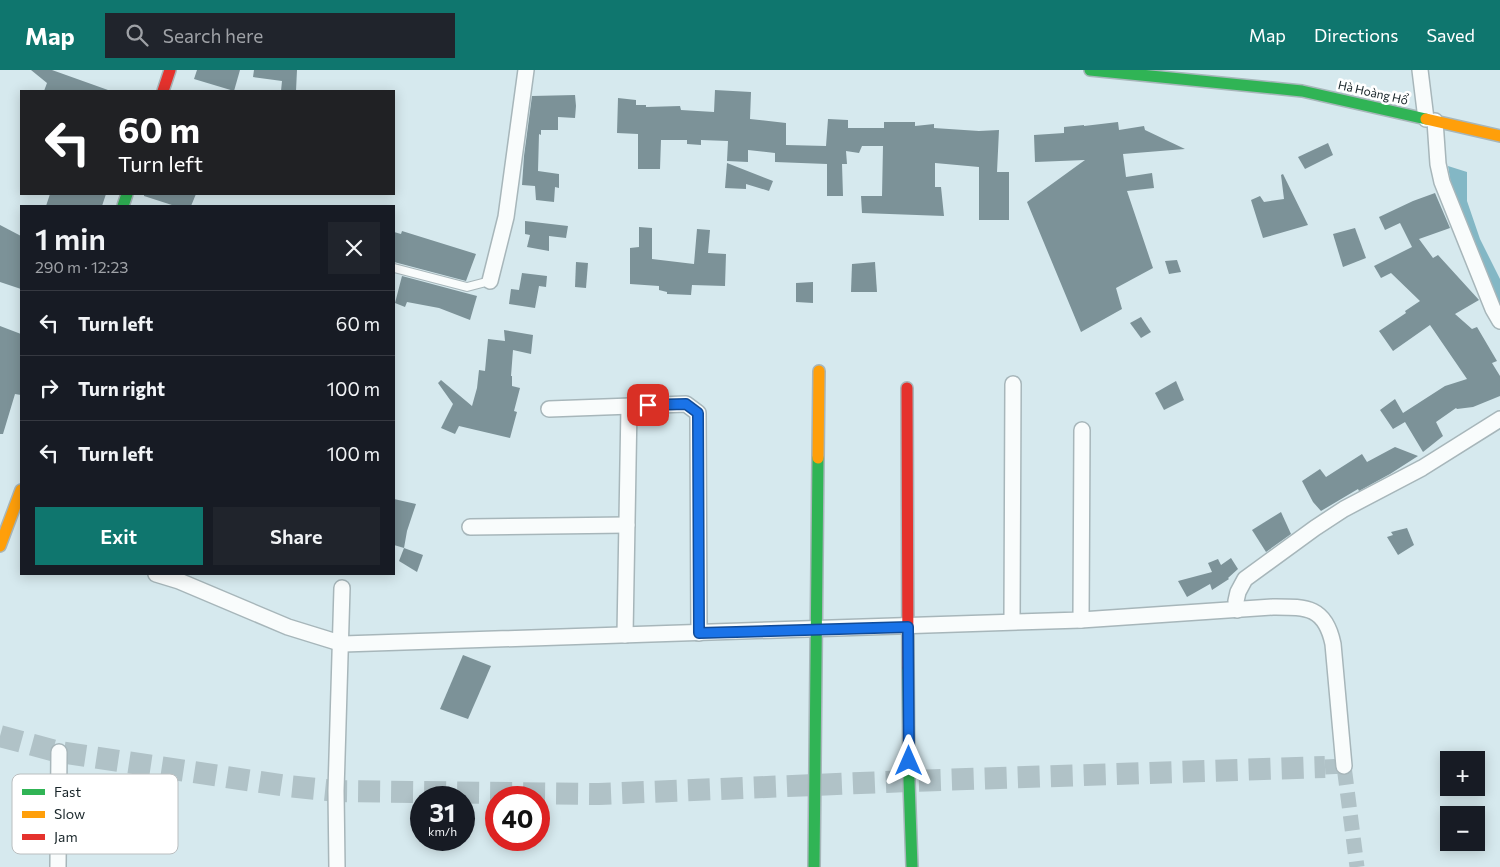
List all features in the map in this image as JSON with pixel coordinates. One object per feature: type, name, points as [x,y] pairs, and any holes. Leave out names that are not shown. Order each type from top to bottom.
[{"type":"street","points":[[163,90],[170,70]]},
{"type":"street","points":[[490,281],[506,217],[526,70]]},
{"type":"street","name":"Hà Hoàng Hổ","points":[[1090,70],[1302,91],[1500,136]]},
{"type":"street","points":[[1420,70],[1435,139],[1438,164],[1448,199],[1493,309],[1500,321]]},
{"type":"street","points":[[814,867],[819,371]]},
{"type":"street","points":[[1012,621],[1013,384]]},
{"type":"street","points":[[907,388],[912,867]]},
{"type":"street","points":[[549,409],[686,404],[698,413],[699,633]]},
{"type":"street","points":[[625,635],[629,406]]},
{"type":"street","points":[[1237,610],[1238,592],[1245,579],[1315,528],[1344,509],[1422,468],[1500,419]]},
{"type":"street","points":[[1081,620],[1082,430]]},
{"type":"street","points":[[3,539],[20,493]]},
{"type":"street","points":[[470,527],[627,525]]},
{"type":"street","points":[[3,539],[20,535]]},
{"type":"street","points":[[164,575],[180,577],[288,627],[340,644],[908,627],[1012,621],[1081,620],[1302,607],[1316,612],[1324,620],[1330,631],[1333,644],[1344,766]]},
{"type":"street","points":[[337,867],[336,791],[342,588]]},
{"type":"street","points":[[59,752],[59,774]]},
{"type":"street","points":[[58,854],[58,867]]},
{"type":"lane","points":[[395,268],[467,287],[490,281]]},
{"type":"water","points":[[1448,166],[1467,172],[1467,201],[1480,239],[1500,279],[1500,305],[1495,299],[1453,197]]},
{"type":"building","points":[[31,70],[52,70],[108,90],[44,90],[47,83]]},
{"type":"building","points":[[197,70],[240,70],[234,90],[194,79]]},
{"type":"building","points":[[254,70],[297,70],[296,90],[281,90],[282,81],[253,77]]},
{"type":"building","points":[[715,90],[751,92],[750,119],[786,123],[786,145],[826,146],[828,119],[848,120],[848,128],[884,128],[884,122],[915,122],[915,126],[934,124],[934,128],[979,131],[999,130],[997,172],[1009,172],[1009,220],[979,220],[979,167],[935,163],[935,187],[941,187],[944,216],[862,213],[861,196],[882,196],[883,146],[862,146],[859,153],[846,151],[847,164],[842,164],[843,196],[827,196],[827,164],[775,162],[775,153],[748,150],[748,162],[727,161],[728,141],[701,140],[701,145],[687,144],[687,140],[661,140],[660,169],[638,169],[638,134],[617,133],[618,98],[636,100],[636,105],[646,105],[646,107],[680,106],[681,110],[714,112]]},
{"type":"building","points":[[575,95],[575,118],[558,117],[558,130],[541,130],[541,135],[539,134],[538,171],[559,174],[559,188],[555,187],[554,202],[536,200],[535,186],[522,185],[532,96]]},
{"type":"building","points":[[1118,122],[1119,130],[1144,126],[1145,130],[1185,149],[1123,154],[1126,177],[1152,173],[1154,188],[1127,191],[1153,268],[1116,288],[1122,309],[1081,332],[1027,202],[1085,160],[1035,162],[1034,135],[1064,133],[1064,127]]},
{"type":"building","points":[[1328,143],[1333,155],[1305,169],[1298,157]]},
{"type":"building","points":[[727,163],[773,181],[769,191],[746,184],[746,189],[725,188]]},
{"type":"building","points":[[1283,174],[1308,225],[1263,238],[1251,200],[1260,196],[1264,202],[1284,199],[1281,175]]},
{"type":"building","points":[[1435,193],[1450,228],[1419,239],[1433,258],[1438,255],[1479,300],[1455,314],[1472,329],[1477,327],[1497,361],[1492,363],[1500,376],[1500,396],[1473,407],[1456,408],[1436,422],[1443,436],[1423,452],[1405,422],[1393,429],[1380,410],[1395,399],[1403,413],[1445,386],[1467,379],[1430,325],[1393,351],[1379,331],[1420,301],[1391,273],[1381,278],[1374,266],[1412,247],[1400,223],[1385,230],[1379,217]]},
{"type":"building","points":[[50,195],[106,195],[102,205],[46,205]]},
{"type":"building","points":[[196,195],[191,205],[172,205],[144,196]]},
{"type":"building","points":[[525,221],[568,226],[566,238],[549,236],[549,251],[527,247],[530,235],[525,234]]},
{"type":"building","points":[[0,225],[20,235],[20,289],[0,282]]},
{"type":"building","points":[[639,227],[652,228],[652,259],[694,264],[697,229],[710,230],[708,253],[726,254],[725,286],[692,285],[691,295],[667,294],[667,292],[659,290],[659,286],[630,284],[630,248],[639,247]]},
{"type":"building","points":[[1355,228],[1366,258],[1343,267],[1333,234]]},
{"type":"building","points":[[402,231],[476,254],[466,281],[395,262],[395,232],[401,234]]},
{"type":"building","points":[[1177,260],[1181,272],[1169,274],[1165,261]]},
{"type":"building","points":[[576,262],[588,263],[586,288],[575,287]]},
{"type":"building","points":[[875,262],[877,292],[851,292],[852,264]]},
{"type":"building","points":[[522,273],[547,276],[546,287],[539,286],[535,308],[509,304],[511,289],[519,290]]},
{"type":"building","points":[[402,276],[477,296],[470,320],[439,308],[407,302],[405,307],[395,303]]},
{"type":"building","points":[[813,282],[813,303],[796,302],[796,283]]},
{"type":"building","points":[[1141,317],[1151,332],[1141,338],[1130,323]]},
{"type":"building","points":[[0,326],[20,334],[20,395],[15,394],[3,434],[0,434]]},
{"type":"building","points":[[504,330],[533,335],[531,354],[513,350],[512,386],[520,388],[514,411],[517,412],[510,438],[459,426],[455,434],[441,428],[453,404],[438,383],[441,380],[472,406],[479,370],[485,371],[488,339],[505,341]]},
{"type":"building","points":[[1176,381],[1184,400],[1164,410],[1155,393]]},
{"type":"building","points":[[1395,447],[1418,456],[1390,474],[1359,491],[1358,489],[1321,511],[1313,502],[1302,481],[1320,469],[1326,477],[1362,454],[1367,462]]},
{"type":"building","points":[[395,499],[416,504],[407,531],[404,548],[395,545]]},
{"type":"building","points":[[1281,512],[1291,534],[1266,552],[1252,530]]},
{"type":"building","points":[[1407,528],[1414,545],[1398,555],[1387,537],[1393,535],[1391,532]]},
{"type":"building","points":[[404,548],[423,555],[417,572],[399,561]]},
{"type":"building","points":[[1231,558],[1238,569],[1229,579],[1212,590],[1210,584],[1187,597],[1178,581],[1212,572],[1208,563],[1218,559],[1221,565]]},
{"type":"building","points":[[463,655],[491,666],[468,719],[440,709]]},
{"type":"tunnel","points":[[0,736],[59,752],[287,786],[336,791],[599,794],[1325,767]]},
{"type":"tunnel","points":[[1325,767],[1344,766],[1357,867]]},
{"type":"traffic: fast","points":[[1090,70],[1302,91],[1426,119]]},
{"type":"traffic: fast","points":[[123,205],[127,195]]},
{"type":"traffic: fast","points":[[814,867],[818,458]]},
{"type":"traffic: fast","points":[[908,668],[912,867]]},
{"type":"traffic: slow","points":[[1426,119],[1500,136]]},
{"type":"traffic: slow","points":[[818,458],[819,371]]},
{"type":"traffic: slow","points":[[0,546],[20,493]]},
{"type":"traffic: jam","points":[[163,90],[170,70]]},
{"type":"traffic: jam","points":[[907,388],[908,668]]},
{"type":"route","points":[[648,405],[686,404],[698,413],[699,633],[908,627],[909,761]]}]
